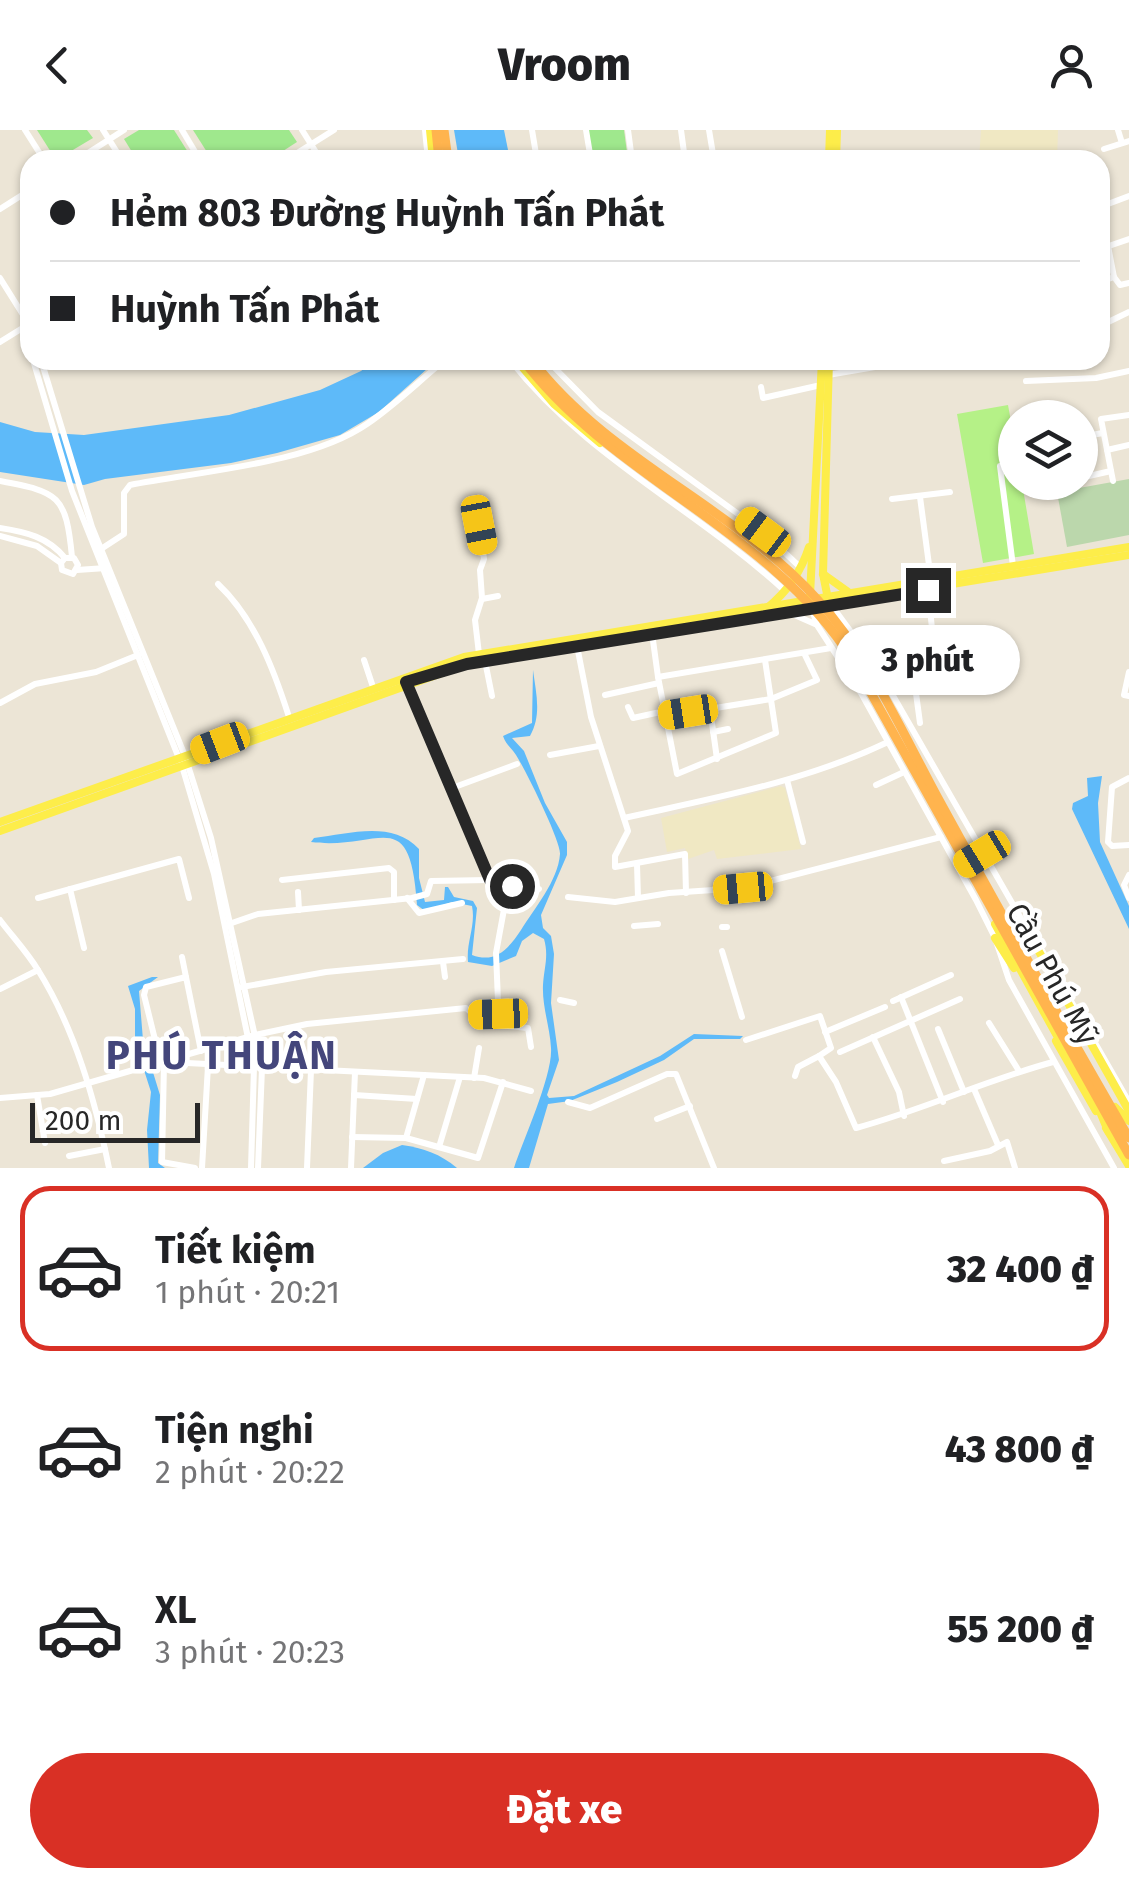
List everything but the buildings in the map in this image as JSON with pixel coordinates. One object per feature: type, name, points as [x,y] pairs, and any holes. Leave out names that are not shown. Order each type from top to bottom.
[{"type":"highway","name":"Cầu Phú Mỹ","points":[[526,370],[570,412],[759,554],[831,628],[1129,1154]]},
{"type":"highway","name":"Cầu Phú Mỹ","points":[[544,370],[603,431],[758,544],[831,616],[892,714],[1129,1138]]},
{"type":"main road","name":"Cầu Phú Mỹ","points":[[524,370],[548,398],[586,432],[781,579],[848,658],[1108,1130]]},
{"type":"main road","name":"Cầu Phú Mỹ","points":[[544,370],[604,430],[750,535],[800,576],[851,637],[1116,1110],[1129,1121]]},
{"type":"main road","points":[[823,370],[819,526],[830,602]]},
{"type":"main road","points":[[766,613],[801,568],[819,526],[827,370]]},
{"type":"main road","points":[[812,538],[812,606]]},
{"type":"main road","points":[[1035,567],[1129,547]]},
{"type":"main road","points":[[766,613],[789,612],[1009,570],[1129,555]]},
{"type":"main road","points":[[823,574],[851,598]]},
{"type":"main road","points":[[0,831],[292,721],[482,657],[812,606]]},
{"type":"main road","points":[[561,645],[577,646],[652,631]]},
{"type":"main road","points":[[292,721],[373,687],[402,682]]},
{"type":"main road","points":[[0,822],[183,761]]},
{"type":"main road","name":"Cầu Phú Mỹ","points":[[1024,925],[1129,1111]]},
{"type":"main road","name":"Cầu Phú Mỹ","points":[[995,938],[1129,1166]]},
{"type":"street","points":[[103,130],[116,150]]},
{"type":"street","points":[[92,150],[124,130]]},
{"type":"street","points":[[302,130],[315,150]]},
{"type":"street","points":[[302,150],[334,130]]},
{"type":"street","points":[[1104,149],[1125,142],[1120,131]]},
{"type":"street","points":[[1110,265],[1120,285],[1129,283]]},
{"type":"street","points":[[1110,278],[1114,277]]},
{"type":"street","points":[[0,278],[20,309]]},
{"type":"street","points":[[39,370],[89,528],[183,761],[214,874],[258,1068],[255,1168]]},
{"type":"street","points":[[101,549],[124,534],[124,493],[130,485],[263,462],[332,442],[366,425],[433,370]]},
{"type":"street","points":[[523,370],[550,407],[603,454],[728,543],[785,591]]},
{"type":"street","points":[[557,370],[598,412],[763,532],[801,568]]},
{"type":"street","points":[[828,374],[853,370]]},
{"type":"street","points":[[1026,381],[1096,378],[1129,370]]},
{"type":"street","points":[[760,387],[763,398],[821,386]]},
{"type":"street","points":[[1112,481],[1101,420],[1129,415]]},
{"type":"street","points":[[1098,435],[1104,434]]},
{"type":"street","points":[[1107,450],[1129,445]]},
{"type":"street","points":[[1098,474],[1111,471]]},
{"type":"street","points":[[0,480],[52,494],[69,530],[65,573],[71,575],[104,564]]},
{"type":"street","points":[[892,499],[950,492]]},
{"type":"street","points":[[920,497],[932,638]]},
{"type":"street","points":[[1003,500],[1009,570]]},
{"type":"street","points":[[479,525],[484,552],[480,570],[482,599],[475,620],[492,696]]},
{"type":"street","points":[[0,528],[43,539],[77,570]]},
{"type":"street","points":[[89,528],[101,549],[138,655],[183,761]]},
{"type":"street","points":[[0,536],[69,560],[104,564]]},
{"type":"street","points":[[218,584],[230,596],[268,656],[292,721]]},
{"type":"street","points":[[482,599],[498,596]]},
{"type":"street","points":[[843,618],[851,598]]},
{"type":"street","points":[[830,602],[890,692],[1024,925],[1057,972],[1129,1102]]},
{"type":"street","points":[[812,606],[816,625],[941,837],[995,938],[1009,980],[1114,1168]]},
{"type":"street","points":[[789,612],[816,625]]},
{"type":"street","points":[[652,631],[677,774],[776,733],[765,660]]},
{"type":"street","points":[[577,646],[599,746],[628,836],[616,856],[615,867],[684,854],[686,893]]},
{"type":"street","points":[[606,694],[658,680],[832,648]]},
{"type":"street","points":[[628,708],[633,718],[771,698],[816,680],[804,653]]},
{"type":"street","points":[[0,703],[35,684],[90,673],[138,655]]},
{"type":"street","points":[[364,660],[373,687]]},
{"type":"street","points":[[1126,696],[1129,672]]},
{"type":"street","points":[[402,682],[504,904],[496,953],[500,1027],[528,1028],[531,1047]]},
{"type":"street","points":[[890,692],[933,682]]},
{"type":"street","points":[[914,686],[920,723]]},
{"type":"street","points":[[710,709],[717,759]]},
{"type":"street","points":[[713,732],[728,729]]},
{"type":"street","points":[[624,818],[787,780],[844,762],[888,742]]},
{"type":"street","points":[[550,754],[599,746]]},
{"type":"street","points":[[452,788],[517,764]]},
{"type":"street","points":[[876,785],[904,772]]},
{"type":"street","points":[[1129,778],[1112,787],[1108,830],[1112,846],[1129,845]]},
{"type":"street","points":[[787,780],[803,842]]},
{"type":"street","points":[[568,896],[614,902],[743,888],[941,837]]},
{"type":"street","points":[[958,868],[982,854]]},
{"type":"street","points":[[38,898],[179,859],[189,898]]},
{"type":"street","points":[[637,864],[638,898]]},
{"type":"street","points":[[282,880],[389,868],[394,872],[394,900]]},
{"type":"street","points":[[1129,874],[1124,881],[1129,898]]},
{"type":"street","points":[[227,925],[258,914],[410,898],[424,895],[431,882],[490,880]]},
{"type":"street","points":[[498,887],[539,889]]},
{"type":"street","points":[[70,888],[84,948]]},
{"type":"street","points":[[298,892],[299,910]]},
{"type":"street","points":[[410,898],[418,912],[462,903]]},
{"type":"street","points":[[0,920],[38,970],[68,1031],[88,1082],[109,1168]]},
{"type":"street","points":[[634,926],[658,924]]},
{"type":"street","points":[[722,951],[742,1017]]},
{"type":"street","points":[[182,957],[201,1052]]},
{"type":"street","points":[[240,988],[326,972],[463,959]]},
{"type":"street","points":[[443,962],[445,977]]},
{"type":"street","points":[[0,989],[38,970]]},
{"type":"street","points":[[943,1102],[897,999],[951,976]]},
{"type":"street","points":[[186,978],[146,986],[144,990],[161,1064],[162,1162],[199,1168],[208,1066]]},
{"type":"street","points":[[840,1052],[960,998]]},
{"type":"street","points":[[560,1000],[574,1003]]},
{"type":"street","points":[[0,1098],[37,1095],[307,1024],[466,1008],[471,1014],[498,1014]]},
{"type":"street","points":[[825,1032],[885,1008]]},
{"type":"street","points":[[746,1040],[820,1016],[831,1048],[798,1066],[795,1076]]},
{"type":"street","points":[[989,1022],[1019,1071]]},
{"type":"street","points":[[938,1029],[964,1092]]},
{"type":"street","points":[[873,1038],[899,1092],[904,1116]]},
{"type":"street","points":[[474,1078],[479,1048]]},
{"type":"street","points":[[819,1056],[836,1082],[856,1128],[904,1116],[1019,1071],[1053,1062]]},
{"type":"street","points":[[161,1064],[474,1078],[530,1091]]},
{"type":"street","points":[[307,1168],[311,1070]]},
{"type":"street","points":[[351,1168],[355,1072]]},
{"type":"street","points":[[568,1102],[584,1108],[596,1107],[672,1073],[677,1076],[714,1168]]},
{"type":"street","points":[[406,1138],[424,1075]]},
{"type":"street","points":[[439,1147],[460,1077]]},
{"type":"street","points":[[352,1137],[406,1138],[478,1158],[504,1082]]},
{"type":"street","points":[[974,1090],[998,1145]]},
{"type":"street","points":[[37,1095],[45,1143]]},
{"type":"street","points":[[354,1095],[417,1099]]},
{"type":"street","points":[[657,1119],[690,1106]]},
{"type":"street","points":[[944,1161],[990,1151],[1006,1142],[1015,1168]]},
{"type":"street","points":[[70,1156],[105,1149]]},
{"type":"shaded area","points":[[981,130],[1058,130],[1057,150],[980,150]]},
{"type":"shaded area","points":[[785,788],[801,849],[717,859],[714,850],[688,859],[685,848],[667,852],[661,818]]},
{"type":"green space","points":[[37,130],[87,130],[93,138],[73,150],[50,150]]},
{"type":"green space","points":[[139,130],[174,130],[187,150],[131,150],[124,139]]},
{"type":"green space","points":[[193,130],[289,130],[297,142],[285,150],[206,150]]},
{"type":"green space","points":[[588,130],[624,130],[627,150],[591,150]]},
{"type":"green space","points":[[998,407],[998,500],[1025,500],[1034,554],[983,563],[957,414]]},
{"type":"green space","points":[[1129,479],[1129,535],[1067,547],[1058,500],[1098,500],[1098,485]]},
{"type":"water","points":[[454,130],[504,130],[508,150],[457,150]]},
{"type":"water","points":[[426,370],[379,412],[340,435],[277,453],[84,485],[0,472],[0,422],[35,432],[84,435],[229,415],[320,390],[361,371]]},
{"type":"water","points":[[533,670],[537,704],[534,728],[530,736],[512,738],[524,751],[545,803],[567,842],[567,855],[541,915],[554,954],[551,1003],[559,1060],[547,1095],[574,1096],[660,1056],[694,1034],[743,1036],[694,1039],[664,1060],[617,1082],[570,1101],[548,1104],[529,1168],[514,1168],[550,1060],[543,993],[544,939],[533,933],[522,941],[516,956],[492,966],[468,962],[472,906],[452,902],[425,911],[417,905],[413,873],[399,842],[373,838],[311,842],[314,838],[369,831],[396,834],[408,840],[419,849],[419,878],[425,902],[444,900],[445,887],[454,897],[473,901],[477,908],[472,955],[488,957],[501,953],[545,894],[560,854],[534,789],[503,736],[532,723]]},
{"type":"water","points":[[1102,776],[1098,803],[1100,842],[1129,906],[1129,929],[1072,809],[1073,803],[1088,796],[1087,778]]},
{"type":"water","points":[[158,977],[139,991],[143,1040],[160,1095],[158,1163],[165,1168],[149,1168],[151,1092],[135,1042],[135,1009],[128,986]]},
{"type":"water","points":[[402,1145],[431,1152],[457,1168],[363,1168]]},
{"type":"district","name":"PHÚ THUẬN","points":[[222,1056]]},
{"type":"route","points":[[512,886],[498,887],[490,880],[406,682],[467,664],[928,590]]}]
